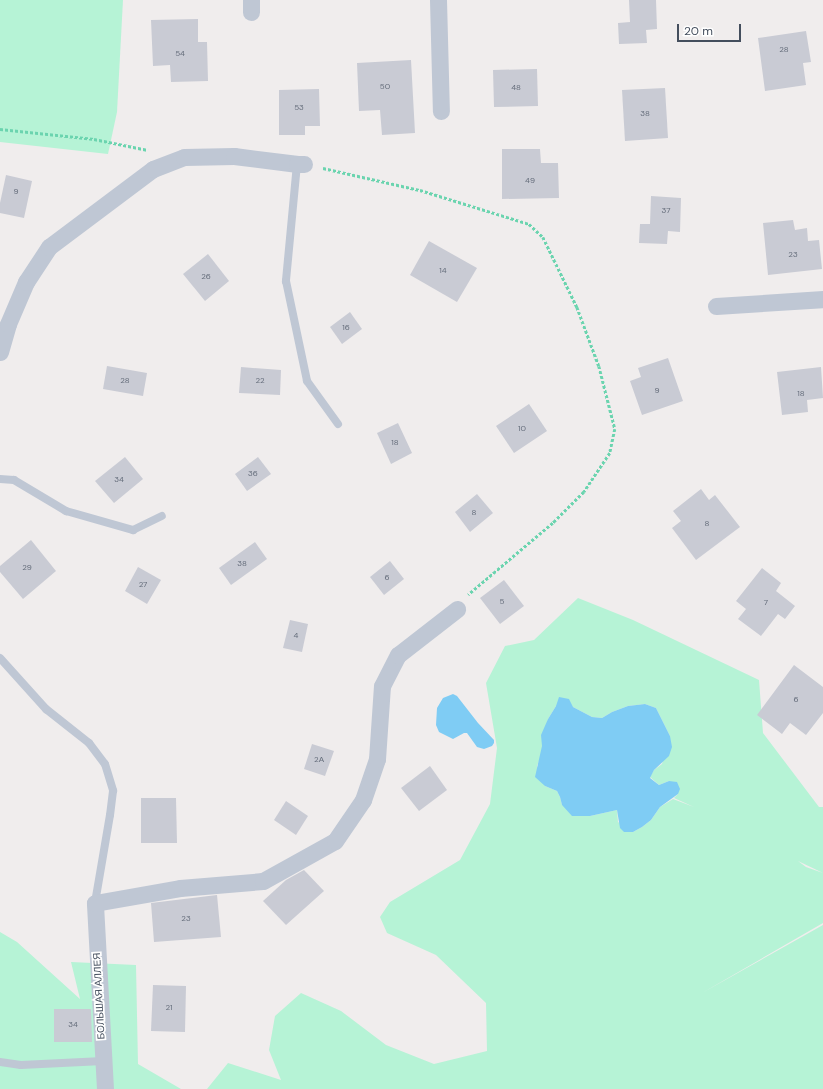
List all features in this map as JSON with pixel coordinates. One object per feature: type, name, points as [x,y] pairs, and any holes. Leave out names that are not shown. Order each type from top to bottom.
[{"type":"street","points":[[438,0],[441,111]]},
{"type":"street","points":[[0,352],[8,324],[26,282],[49,247],[153,169],[184,157],[234,156],[300,164]]},
{"type":"street","points":[[716,306],[823,299]]},
{"type":"street","points":[[95,903],[180,888],[263,881],[335,841],[363,800],[377,758],[382,686],[398,655],[457,609]]},
{"type":"street","name":"БОЛЬШАЯ АЛЛЕЯ","points":[[95,903],[102,1061],[105,1089]]},
{"type":"lane","points":[[300,164],[286,281],[307,381],[338,424]]},
{"type":"lane","points":[[0,479],[14,480],[66,511],[132,530],[162,516]]},
{"type":"lane","points":[[0,658],[46,709],[89,743],[105,764],[113,791],[95,903]]},
{"type":"lane","points":[[0,1062],[21,1066],[102,1061]]},
{"type":"path","points":[[0,129],[94,140],[154,151]]},
{"type":"path","points":[[300,164],[420,190],[512,217],[529,224],[543,237],[577,307],[599,366],[615,429],[610,453],[584,492],[553,524],[473,589],[457,609]]},
{"type":"green space","points":[[0,0],[123,0],[117,112],[108,154],[0,142]]},
{"type":"green space","points":[[578,598],[633,620],[759,680],[763,733],[819,807],[823,807],[823,873],[823,923],[702,993],[823,925],[823,1089],[207,1089],[228,1063],[281,1080],[269,1050],[275,1016],[301,993],[341,1011],[386,1045],[434,1064],[487,1051],[486,1003],[436,955],[387,933],[380,917],[390,902],[460,860],[490,804],[497,748],[486,683],[505,646],[534,640]],"holes":[[[645,704],[656,708],[670,736],[662,764],[654,770],[650,777],[659,785],[669,781],[678,794],[674,798],[694,807],[673,799],[660,807],[651,820],[633,832],[618,822],[617,810],[590,816],[562,805],[557,791],[545,786],[537,766],[541,756],[548,719],[556,706],[573,707],[592,717],[602,718],[612,712],[628,706]],[[798,861],[823,873],[806,867]]]},
{"type":"green space","points":[[0,932],[17,942],[80,999],[71,962],[136,965],[138,1064],[181,1089],[0,1089]]},
{"type":"water","points":[[453,694],[457,696],[478,723],[494,740],[492,746],[484,749],[477,747],[467,733],[453,739],[439,732],[436,725],[437,708],[443,698]]},
{"type":"water","points":[[559,697],[569,699],[573,707],[592,717],[602,718],[612,712],[628,706],[645,704],[656,708],[670,736],[672,747],[669,756],[654,770],[650,778],[659,785],[669,781],[677,782],[680,789],[678,794],[660,807],[651,820],[642,827],[633,832],[624,832],[620,828],[617,810],[590,816],[572,816],[562,805],[557,791],[545,786],[535,777],[542,746],[541,735]]},
{"type":"building","points":[[629,0],[656,0],[657,29],[646,30],[647,43],[619,44],[618,23],[630,22]]},
{"type":"building","points":[[198,19],[198,42],[207,42],[208,81],[171,82],[170,65],[153,66],[151,20]]},
{"type":"building","points":[[806,31],[811,62],[803,63],[806,85],[765,91],[758,38]]},
{"type":"building","points":[[411,60],[415,133],[382,135],[380,110],[359,111],[357,63]]},
{"type":"building","points":[[537,69],[538,106],[494,107],[493,70]]},
{"type":"building","points":[[665,88],[668,138],[625,141],[622,90]]},
{"type":"building","points":[[319,89],[320,126],[305,126],[305,135],[279,135],[279,90]]},
{"type":"building","points":[[502,149],[540,149],[541,163],[558,163],[559,198],[502,199]]},
{"type":"building","points":[[6,175],[32,181],[24,218],[0,213],[0,203]]},
{"type":"building","points":[[651,196],[681,198],[680,232],[668,231],[667,244],[639,243],[640,224],[650,224]]},
{"type":"building","points":[[793,220],[795,230],[807,228],[808,241],[819,240],[822,269],[768,275],[763,223]]},
{"type":"building","points":[[429,241],[477,268],[457,302],[410,275]]},
{"type":"building","points":[[208,254],[229,281],[205,301],[183,274]]},
{"type":"building","points":[[350,312],[362,329],[342,344],[330,327]]},
{"type":"building","points":[[668,358],[683,401],[642,415],[630,381],[641,377],[638,368]]},
{"type":"building","points":[[107,366],[147,373],[143,396],[103,389]]},
{"type":"building","points":[[241,367],[281,370],[280,395],[239,393]]},
{"type":"building","points":[[821,367],[823,398],[807,400],[808,412],[782,415],[777,372]]},
{"type":"building","points":[[529,404],[547,431],[514,453],[496,426]]},
{"type":"building","points":[[398,423],[412,453],[391,464],[377,433]]},
{"type":"building","points":[[125,457],[143,479],[114,503],[95,481]]},
{"type":"building","points":[[258,457],[271,474],[247,491],[235,474]]},
{"type":"building","points":[[701,489],[709,500],[715,495],[740,527],[696,560],[672,528],[681,521],[673,511]]},
{"type":"building","points":[[477,494],[493,513],[470,532],[455,512]]},
{"type":"building","points":[[31,540],[56,571],[23,599],[0,572],[0,566]]},
{"type":"building","points":[[255,542],[267,559],[231,585],[219,568]]},
{"type":"building","points":[[390,561],[404,579],[384,595],[370,577]]},
{"type":"building","points":[[138,567],[161,580],[147,604],[125,591]]},
{"type":"building","points":[[762,568],[781,583],[776,591],[795,606],[785,619],[778,614],[761,636],[738,619],[746,609],[736,601]]},
{"type":"building","points":[[504,580],[524,606],[500,624],[480,598]]},
{"type":"building","points":[[290,620],[308,624],[302,652],[283,648]]},
{"type":"building","points":[[794,665],[823,687],[823,713],[806,735],[790,723],[782,734],[757,715]]},
{"type":"building","points":[[312,744],[334,751],[325,776],[304,769]]},
{"type":"building","points":[[430,766],[447,790],[419,811],[401,788]]},
{"type":"building","points":[[141,798],[176,798],[177,843],[141,843]]},
{"type":"building","points":[[286,801],[308,816],[296,835],[274,820]]},
{"type":"building","points":[[304,870],[324,891],[286,925],[263,901],[286,880]]},
{"type":"building","points":[[217,895],[221,937],[154,942],[151,903]]},
{"type":"building","points":[[153,985],[186,986],[185,1032],[151,1031]]},
{"type":"building","points":[[54,1009],[91,1009],[92,1042],[54,1042]]}]
